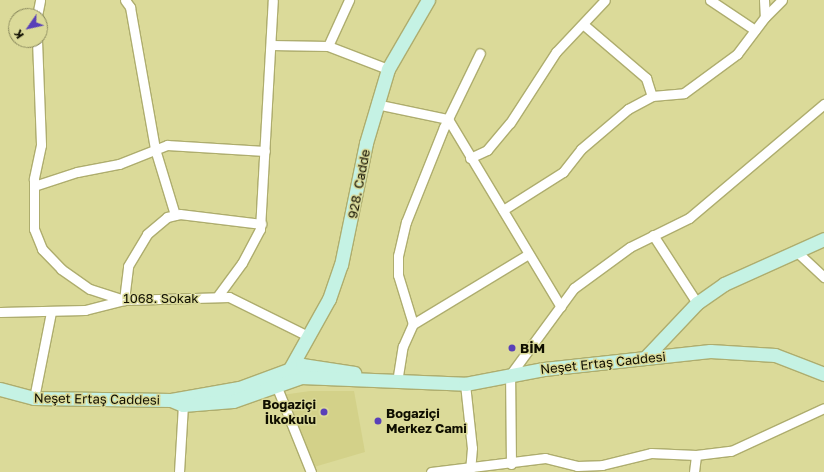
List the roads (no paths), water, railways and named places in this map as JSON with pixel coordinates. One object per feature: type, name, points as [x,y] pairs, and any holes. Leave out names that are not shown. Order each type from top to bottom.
[{"type":"main road","name":"928. Cadde","points":[[279,384],[329,299],[341,265],[376,104],[388,69],[428,0]]},
{"type":"main road","points":[[644,358],[697,303],[724,284],[824,239]]},
{"type":"main road","name":"Neşet Ertaş Caddesi","points":[[0,390],[34,398],[177,403],[233,401],[301,377],[466,384],[510,375],[710,351],[775,355],[824,374]]},
{"type":"main road","name":"Neşet Ertaş Caddesi","points":[[177,403],[239,388],[289,367],[315,364],[380,380]]},
{"type":"street","points":[[125,0],[130,7],[155,149],[175,215]]},
{"type":"street","points":[[217,297],[242,263],[261,224],[273,0]]},
{"type":"street","points":[[328,46],[349,0]]},
{"type":"street","points":[[470,158],[487,150],[510,123],[556,52],[584,25],[605,0]]},
{"type":"street","points":[[710,0],[755,30]]},
{"type":"street","points":[[764,0],[765,17]]},
{"type":"street","points":[[503,210],[562,172],[608,124],[652,96],[684,93],[738,54],[765,17],[782,0]]},
{"type":"street","points":[[584,25],[646,78],[652,96]]},
{"type":"street","points":[[271,45],[328,46],[388,69]]},
{"type":"street","name":"1068. Sokak","points":[[37,48],[41,145],[34,186],[34,229],[42,249],[61,269],[90,289],[124,300],[217,297],[248,304],[308,336]]},
{"type":"street","points":[[413,324],[398,275],[398,256],[406,222],[448,120],[480,53]]},
{"type":"street","points":[[376,104],[448,120],[503,210],[527,255],[561,307]]},
{"type":"street","points":[[511,464],[510,375],[574,288],[630,247],[689,218],[824,104]]},
{"type":"street","points":[[34,186],[77,172],[119,164],[167,145],[265,151]]},
{"type":"street","points":[[0,312],[85,310],[124,300],[128,266],[147,234],[175,215],[261,224]]},
{"type":"street","points":[[653,235],[697,303]]},
{"type":"street","points":[[797,252],[824,277]]},
{"type":"street","points":[[396,382],[403,346],[413,324],[527,255]]},
{"type":"street","points":[[34,398],[51,312]]},
{"type":"street","points":[[279,384],[311,472]]},
{"type":"street","points":[[466,384],[472,448],[470,469]]},
{"type":"street","points":[[177,403],[179,472]]},
{"type":"street","points":[[431,472],[511,464],[545,458],[577,469],[602,465],[651,453],[696,455],[731,451],[824,408]]},
{"type":"street","points":[[694,472],[696,455]]},
{"type":"place","name":"BİM","points":[[512,348]]},
{"type":"place","name":"Boğaziçi İlkokulu","points":[[324,412]]},
{"type":"place","name":"Boğaziçi Merkez Cami","points":[[378,421]]}]
